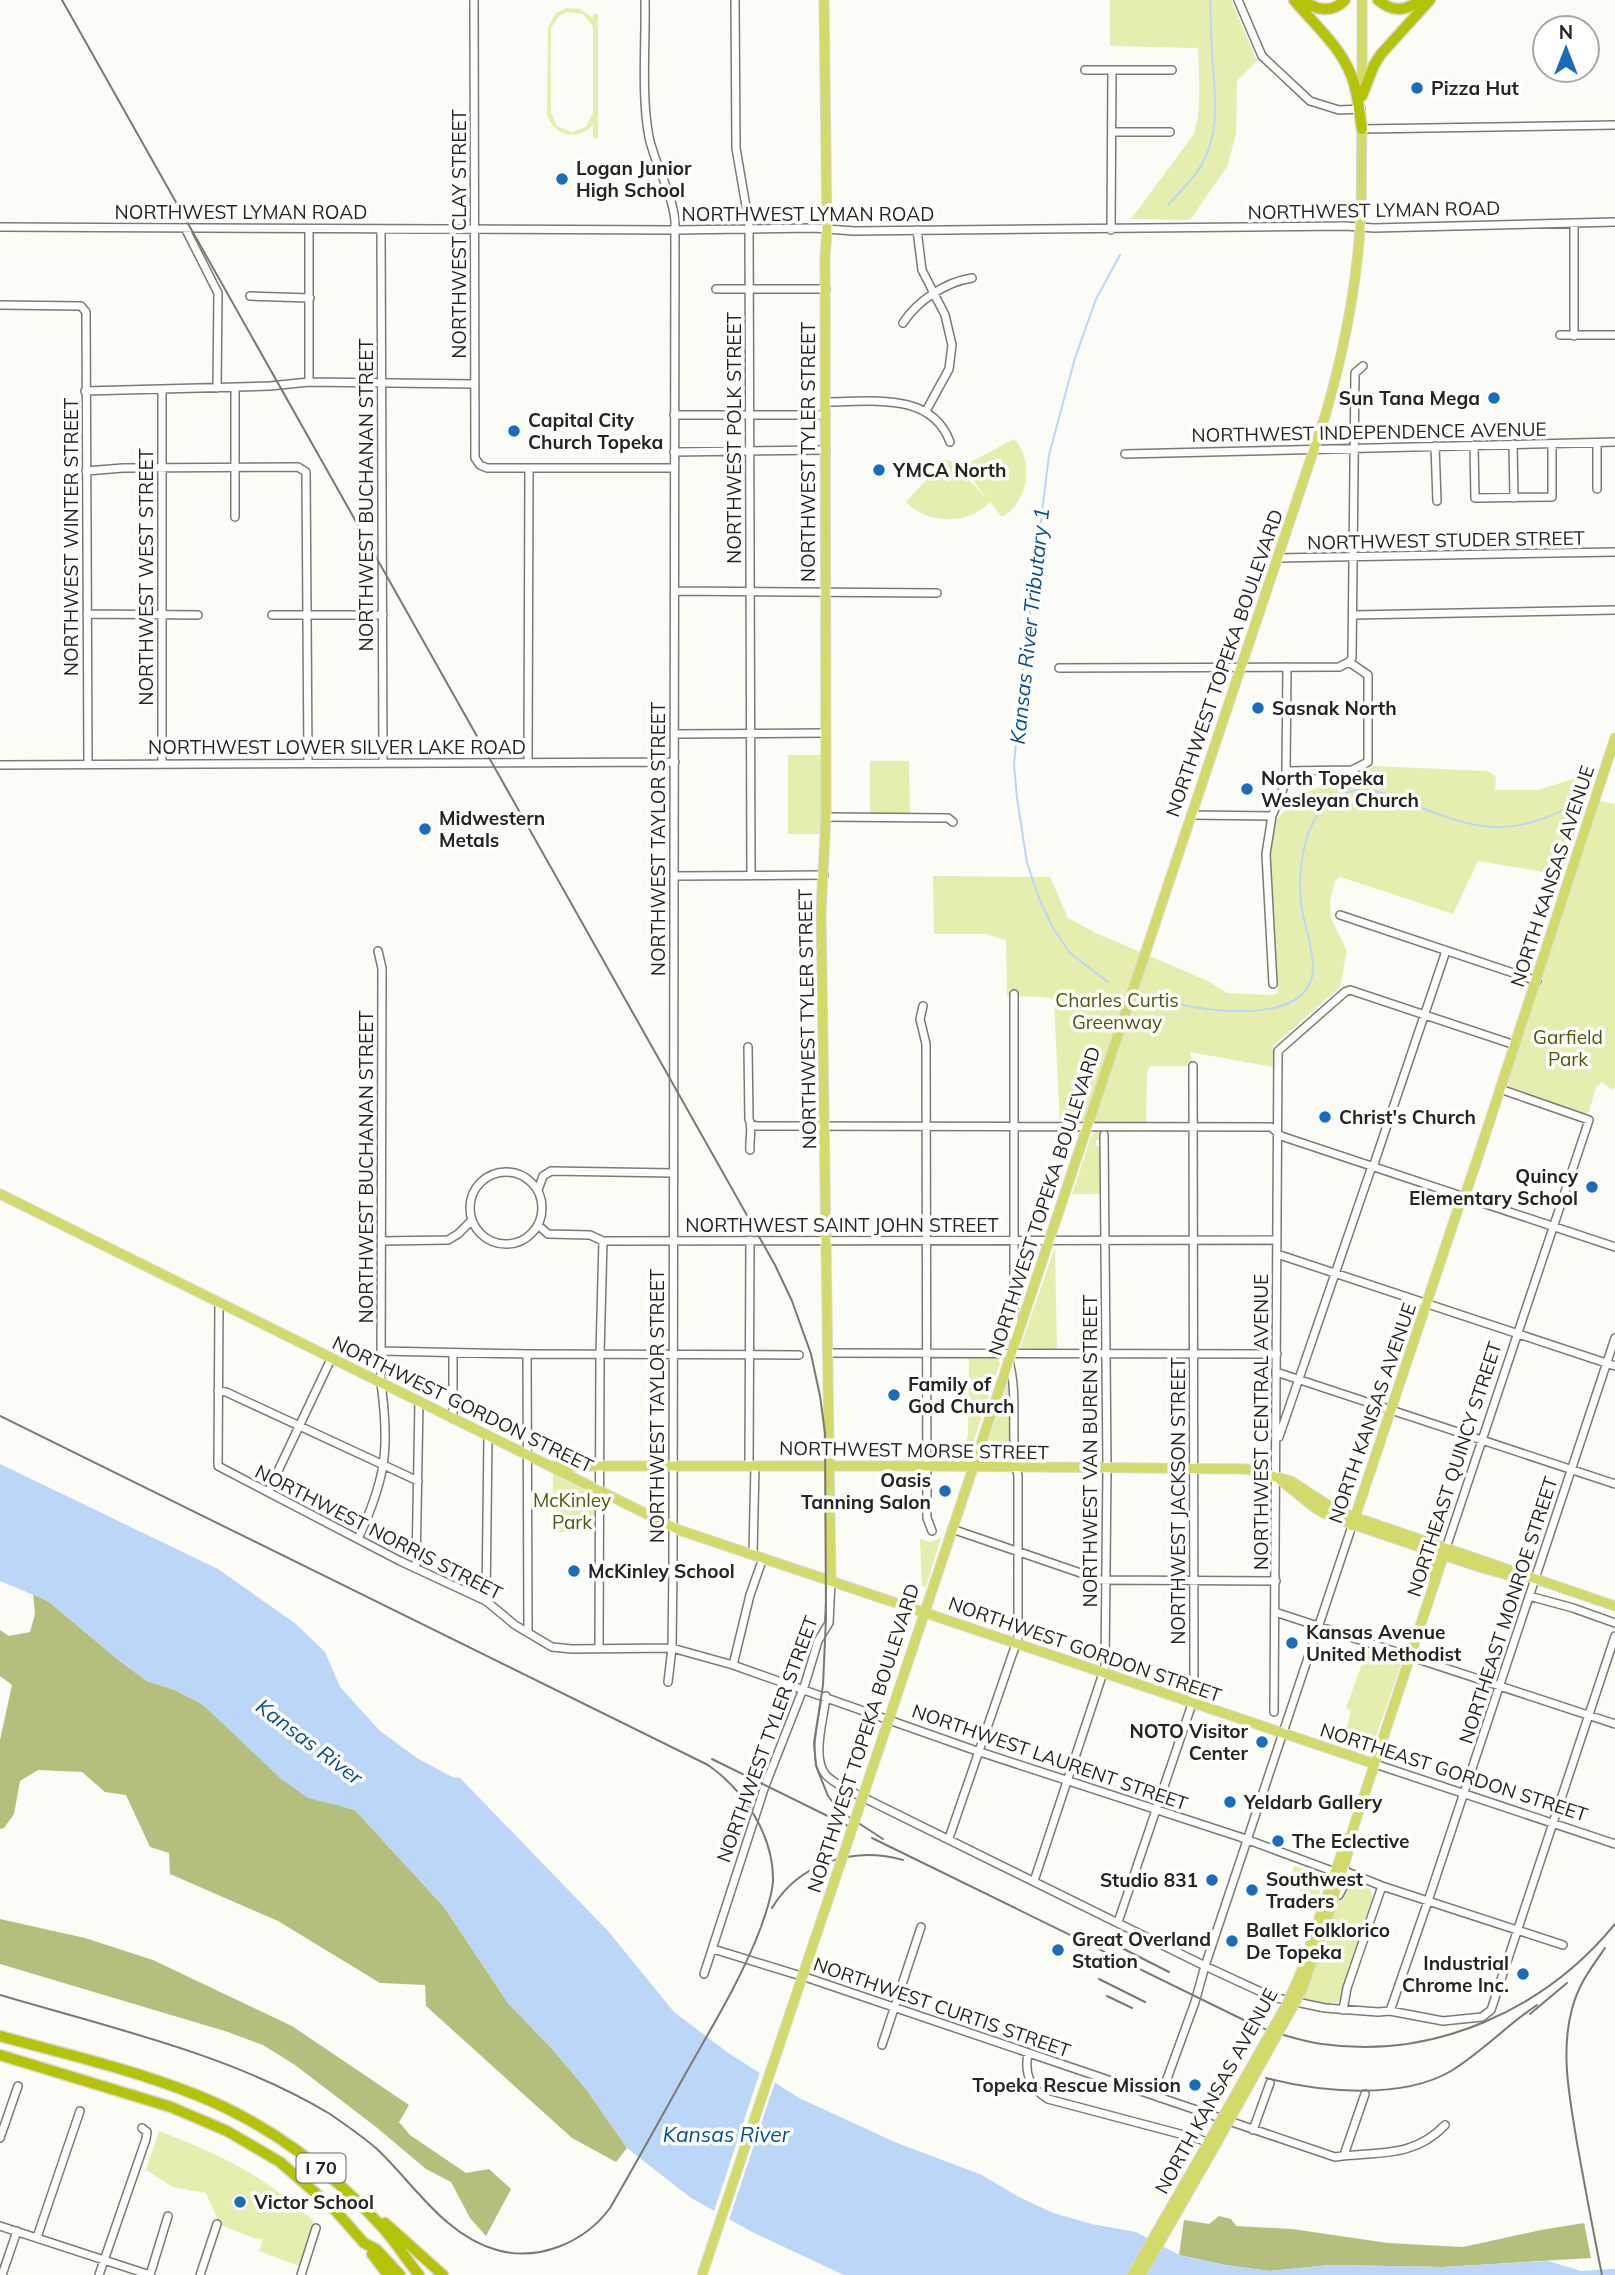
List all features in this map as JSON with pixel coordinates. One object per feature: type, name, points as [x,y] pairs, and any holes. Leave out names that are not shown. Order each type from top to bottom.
[{"type":"highway","points":[[1294,0],[1343,59],[1353,79],[1362,130]]},
{"type":"highway","points":[[1303,0],[1323,10],[1338,7],[1345,0]]},
{"type":"highway","points":[[1378,0],[1389,8],[1402,9],[1419,0]]},
{"type":"highway","points":[[1362,96],[1381,54],[1430,0]]},
{"type":"highway","name":"I 70","points":[[0,2036],[163,2082],[196,2094],[239,2115],[297,2150],[340,2185],[384,2229],[419,2275]]},
{"type":"highway","name":"I 70","points":[[0,2055],[171,2107],[227,2131],[280,2162],[335,2210],[364,2243],[376,2249],[400,2275]]},
{"type":"highway","points":[[340,2185],[443,2275]]},
{"type":"highway","points":[[364,2243],[388,2275]]},
{"type":"main road","name":"NORTHWEST TYLER STREET","points":[[824,0],[827,230],[824,591],[826,817],[821,919],[831,1581]]},
{"type":"main road","points":[[1360,109],[1362,0]]},
{"type":"main road","name":"NORTHWEST TOPEKA BOULEVARD","points":[[702,2275],[1314,449],[1345,338],[1360,227],[1362,130]]},
{"type":"main road","name":"NORTH KANSAS AVENUE","points":[[1354,1522],[1537,981],[1615,738]]},
{"type":"main road","name":"NORTHWEST GORDON STREET","points":[[0,1194],[673,1527],[1283,1732]]},
{"type":"main road","name":"NORTHWEST MORSE STREET","points":[[550,1466],[1246,1469],[1292,1481],[1354,1522]]},
{"type":"main road","points":[[1354,1522],[1424,1551],[1432,1559],[1433,1571],[1427,1590],[1427,1605]]},
{"type":"main road","points":[[1354,1522],[1615,1605]]},
{"type":"main road","points":[[1399,1542],[1444,1551]]},
{"type":"main road","name":"NORTHEAST QUINCY STREET","points":[[1324,1919],[1444,1551]]},
{"type":"main road","name":"NORTHEAST GORDON STREET","points":[[1283,1732],[1375,1764]]},
{"type":"main road","name":"NORTH KANSAS AVENUE","points":[[1141,2275],[1288,2002],[1324,1919]]},
{"type":"main road","name":"NORTH KANSAS AVENUE","points":[[1132,2275],[1211,2144]]},
{"type":"street","name":"NORTHWEST CLAY STREET","points":[[474,0],[475,456],[480,466],[487,468],[528,468]]},
{"type":"street","name":"NORTHWEST TAYLOR STREET","points":[[645,0],[647,124],[653,151],[672,202],[675,230],[673,1527],[672,1648],[668,1682]]},
{"type":"street","name":"NORTHWEST POLK STREET","points":[[735,0],[736,148],[748,229],[750,289],[751,876]]},
{"type":"street","points":[[1238,0],[1247,15],[1255,44],[1262,56],[1310,101],[1339,110],[1360,109]]},
{"type":"street","points":[[1085,71],[1172,70]]},
{"type":"street","points":[[1111,230],[1112,71]]},
{"type":"street","points":[[1362,130],[1615,125]]},
{"type":"street","points":[[1112,132],[1170,132]]},
{"type":"street","name":"NORTHWEST LYMAN ROAD","points":[[0,227],[1111,230],[1615,222]]},
{"type":"street","points":[[1574,223],[1574,336]]},
{"type":"street","points":[[185,228],[218,293],[217,388]]},
{"type":"street","points":[[309,229],[309,382]]},
{"type":"street","name":"NORTHWEST BUCHANAN STREET","points":[[381,229],[383,762]]},
{"type":"street","points":[[917,230],[925,279],[948,322],[952,349],[949,369],[926,411]]},
{"type":"street","points":[[903,323],[911,311],[933,294],[956,280],[972,278]]},
{"type":"street","points":[[716,289],[826,289]]},
{"type":"street","points":[[250,296],[310,298]]},
{"type":"street","name":"NORTHWEST WINTER STREET","points":[[0,305],[80,306],[85,310],[88,764]]},
{"type":"street","points":[[1560,335],[1615,335]]},
{"type":"street","points":[[1059,668],[1339,667],[1349,662],[1352,658],[1353,615],[1355,373],[1363,366]]},
{"type":"street","points":[[85,391],[235,388],[309,382],[474,384]]},
{"type":"street","points":[[235,388],[235,517]]},
{"type":"street","name":"NORTHWEST WEST STREET","points":[[162,389],[162,764]]},
{"type":"street","points":[[826,402],[898,402],[914,405],[939,422],[950,442]]},
{"type":"street","points":[[674,415],[826,415]]},
{"type":"street","name":"NORTHWEST INDEPENDENCE AVENUE","points":[[1125,454],[1615,442]]},
{"type":"street","points":[[1597,443],[1597,489]]},
{"type":"street","points":[[1513,444],[1514,499]]},
{"type":"street","points":[[1474,445],[1475,498],[1514,499],[1552,497],[1552,444]]},
{"type":"street","points":[[1435,446],[1437,501]]},
{"type":"street","points":[[674,452],[826,450]]},
{"type":"street","points":[[86,471],[298,467],[306,472],[308,763]]},
{"type":"street","points":[[528,761],[528,468],[674,468]]},
{"type":"street","name":"NORTHWEST STUDER STREET","points":[[1278,558],[1615,552]]},
{"type":"street","points":[[675,591],[937,593]]},
{"type":"street","points":[[1353,615],[1615,611]]},
{"type":"street","points":[[87,614],[198,615]]},
{"type":"street","points":[[272,615],[383,615]]},
{"type":"street","points":[[1286,771],[1352,770],[1367,762],[1368,675],[1349,662]]},
{"type":"street","points":[[1273,984],[1267,843],[1286,771],[1287,667]]},
{"type":"street","points":[[675,734],[825,733]]},
{"type":"street","name":"NORTHWEST LOWER SILVER LAKE ROAD","points":[[0,765],[675,762]]},
{"type":"street","points":[[1192,815],[1272,816]]},
{"type":"street","points":[[826,817],[948,818],[953,822]]},
{"type":"street","points":[[675,876],[824,875]]},
{"type":"street","points":[[1340,915],[1537,981]]},
{"type":"street","name":"NORTHWEST BUCHANAN STREET","points":[[358,1539],[373,1506],[384,1466],[386,1424],[381,1383],[382,982],[378,951]]},
{"type":"street","points":[[1276,1444],[1446,951]]},
{"type":"street","name":"NORTHWEST CENTRAL AVENUE","points":[[1274,1712],[1278,1050],[1345,992],[1351,990],[1425,1015]]},
{"type":"street","points":[[1014,995],[1014,1344]]},
{"type":"street","points":[[923,1006],[920,1019],[926,1044],[926,1466],[927,1518],[932,1531]]},
{"type":"street","points":[[1425,1015],[1515,1045]]},
{"type":"street","points":[[748,1047],[750,1150]]},
{"type":"street","name":"NORTHWEST JACKSON STREET","points":[[1118,1922],[1194,1698],[1192,1066]]},
{"type":"street","name":"NORTHEAST QUINCY STREET","points":[[1444,1551],[1589,1120],[1500,1089]]},
{"type":"street","points":[[751,1124],[1271,1127],[1281,1136],[1615,1247]]},
{"type":"street","name":"NORTHWEST VAN BUREN STREET","points":[[1034,1881],[1105,1673],[1107,1468],[1104,1135]]},
{"type":"street","points":[[538,1190],[543,1176],[551,1171],[673,1173]]},
{"type":"street","points":[[506,1172],[519,1174],[530,1180],[538,1190],[542,1205],[538,1225],[524,1240],[503,1244],[484,1237],[472,1220],[470,1207],[473,1195],[479,1184],[489,1176],[506,1172]]},
{"type":"street","points":[[381,1241],[448,1240],[472,1220]]},
{"type":"street","name":"NORTHWEST SAINT JOHN STREET","points":[[538,1225],[548,1234],[590,1235],[603,1241],[1277,1240]]},
{"type":"street","points":[[733,1665],[758,1556],[752,1466],[750,1240]]},
{"type":"street","points":[[599,1648],[603,1241]]},
{"type":"street","points":[[1277,1254],[1615,1366]]},
{"type":"street","points":[[219,1303],[218,1391],[418,1481]]},
{"type":"street","name":"NORTHEAST MONROE STREET","points":[[1390,2011],[1615,1338]]},
{"type":"street","points":[[381,1351],[799,1355]]},
{"type":"street","points":[[453,1353],[453,1419]]},
{"type":"street","points":[[828,1353],[1010,1357],[1277,1354]]},
{"type":"street","points":[[527,1354],[528,1633]]},
{"type":"street","points":[[949,1838],[1018,1638],[1018,1476],[1010,1357]]},
{"type":"street","points":[[268,1492],[331,1359]]},
{"type":"street","points":[[1276,1372],[1615,1484]]},
{"type":"street","name":"NORTHWEST NORRIS STREET","points":[[218,1391],[217,1463],[220,1468],[486,1601],[528,1633],[552,1647],[599,1648]]},
{"type":"street","points":[[416,1567],[419,1402]]},
{"type":"street","points":[[486,1601],[488,1436]]},
{"type":"street","name":"NORTH KANSAS AVENUE","points":[[1160,2098],[1195,2002],[1354,1522]]},
{"type":"street","points":[[952,1529],[1107,1580],[1276,1581]]},
{"type":"street","name":"NORTHWEST TYLER STREET","points":[[704,1974],[765,1786],[802,1690],[814,1650],[829,1623],[831,1581]]},
{"type":"street","points":[[1529,1596],[1615,1623]]},
{"type":"street","points":[[1275,1612],[1615,1724]]},
{"type":"street","points":[[825,1696],[818,1754],[824,1773],[850,1791],[1272,1997],[1343,2010],[1390,2011],[1443,2021],[1482,2017],[1488,2013],[1615,1636]]},
{"type":"street","name":"NORTHWEST LAURENT STREET","points":[[599,1648],[672,1648],[733,1665],[979,1751],[1563,1945]]},
{"type":"street","name":"NORTHEAST GORDON STREET","points":[[1375,1764],[1615,1844]]},
{"type":"street","points":[[1324,1919],[1344,1885],[1363,1880]]},
{"type":"street","points":[[1343,2010],[1382,1886]]},
{"type":"street","points":[[881,2045],[920,1927]]},
{"type":"street","name":"NORTHWEST CURTIS STREET","points":[[713,1949],[1335,2157],[1379,2155],[1403,2150],[1436,2135],[1445,2125]]},
{"type":"street","points":[[1028,2054],[1028,2080],[1045,2097],[1211,2144]]},
{"type":"street","points":[[1253,2130],[1270,2083]]},
{"type":"street","points":[[0,2138],[18,2086]]},
{"type":"street","points":[[1345,2155],[1365,2094]]},
{"type":"street","points":[[37,2237],[80,2111]]},
{"type":"street","points":[[99,2275],[146,2139],[147,2132],[142,2128]]},
{"type":"street","points":[[0,2225],[150,2275],[168,2216]]},
{"type":"street","points":[[200,2275],[216,2224]]},
{"type":"street","points":[[301,2275],[316,2228]]},
{"type":"street","points":[[2,2275],[17,2231]]},
{"type":"green space","points":[[1110,0],[1231,0],[1257,61],[1237,81],[1236,134],[1227,167],[1190,220],[1131,219],[1194,134],[1199,102],[1198,48],[1110,46]]},
{"type":"green space","points":[[567,8],[580,9],[593,18],[593,14],[598,14],[598,138],[593,138],[593,125],[580,134],[560,132],[547,114],[548,27],[556,13]],"holes":[[[567,12],[583,14],[593,27],[593,113],[586,127],[572,132],[557,126],[551,113],[551,28],[559,16]]]},
{"type":"green space","points":[[1014,439],[1025,458],[1026,481],[1018,502],[1002,517],[990,502],[971,515],[948,519],[925,515],[906,502],[945,459],[951,461],[987,499],[965,470],[965,465]]},
{"type":"green space","points":[[788,755],[824,755],[824,834],[788,834]]},
{"type":"green space","points":[[870,761],[909,761],[910,814],[870,814]]},
{"type":"green space","name":"Charles Curtis Greenway","points":[[1373,766],[1488,771],[1496,777],[1495,790],[1538,790],[1592,773],[1588,794],[1561,875],[1478,861],[1453,914],[1340,877],[1335,881],[1330,901],[1331,918],[1347,951],[1340,987],[1273,1046],[1274,1067],[1190,1052],[1193,1066],[1150,1066],[1147,1073],[1146,1126],[1060,1127],[1054,1000],[1045,997],[1007,996],[1006,940],[986,934],[934,934],[933,876],[1050,877],[1068,918],[1096,933],[1208,981],[1227,993],[1272,995],[1278,993],[1269,875],[1274,822],[1298,796],[1329,783],[1359,777]]},
{"type":"green space","name":"Garfield Park","points":[[1600,801],[1615,804],[1615,1088],[1611,1089],[1602,1082],[1596,1087],[1589,1112],[1585,1114],[1510,1089],[1507,1084]]},
{"type":"green space","points":[[1107,1130],[1107,1135],[1096,1140],[1096,1145],[1100,1147],[1100,1194],[1072,1194],[1091,1136],[1096,1131]]},
{"type":"green space","points":[[1018,1243],[1035,1243],[1039,1248],[1019,1304]]},
{"type":"green space","points":[[1055,1247],[1057,1350],[1020,1348]]},
{"type":"green space","points":[[969,1357],[998,1358],[1000,1363],[968,1458],[959,1463],[968,1435]]},
{"type":"green space","points":[[1011,1374],[1011,1459],[983,1459],[986,1447]]},
{"type":"green space","name":"McKinley Park","points":[[553,1474],[594,1494],[594,1532],[553,1532]]},
{"type":"green space","points":[[941,1538],[926,1587],[922,1586],[920,1539],[931,1542]]},
{"type":"green space","points":[[33,1594],[48,1601],[147,1681],[175,1690],[202,1704],[252,1750],[338,1805],[355,1810],[444,1907],[508,2003],[586,2089],[627,2148],[616,2162],[572,2138],[426,2006],[425,1985],[380,1983],[278,1921],[170,1874],[169,1853],[150,1847],[126,1795],[105,1792],[82,1772],[38,1770],[20,1781],[14,1814],[4,1828],[0,1829],[0,1740],[12,1685],[0,1676],[0,1630],[9,1636],[30,1632],[35,1614]]},
{"type":"green space","points":[[1367,1650],[1400,1661],[1401,1664],[1370,1754],[1342,1744],[1351,1711],[1346,1708]]},
{"type":"green space","points":[[1294,1866],[1321,1874],[1324,1879],[1318,1898],[1287,1886]]},
{"type":"green space","points":[[1356,1884],[1370,1889],[1373,1899],[1339,2001],[1328,2005],[1300,2000],[1342,1892],[1345,1887]]},
{"type":"green space","points":[[0,1919],[85,1938],[153,1960],[292,2026],[409,2105],[399,2122],[410,2135],[466,2173],[489,2169],[511,2189],[486,2236],[470,2218],[451,2182],[426,2169],[295,2065],[263,2045],[228,2032],[0,1964]]},
{"type":"green space","points":[[159,2131],[210,2152],[246,2171],[273,2188],[314,2221],[302,2265],[259,2251],[263,2239],[220,2225],[206,2193],[173,2187],[146,2170]]},
{"type":"green space","points":[[1219,2216],[1231,2219],[1236,2226],[1292,2229],[1388,2243],[1463,2247],[1584,2223],[1591,2258],[1443,2267],[1330,2265],[1270,2271],[1179,2255],[1184,2220],[1209,2224]]},
{"type":"water","name":"Kansas River","points":[[0,1464],[218,1569],[296,1624],[325,1652],[340,1687],[380,1731],[417,1758],[452,1777],[460,1778],[608,1931],[674,2012],[727,2052],[799,2098],[897,2143],[982,2175],[1053,2213],[1136,2232],[1179,2255],[1225,2265],[1270,2271],[1330,2265],[1443,2267],[1548,2261],[1581,2271],[1615,2269],[1615,2275],[844,2275],[754,2233],[691,2198],[627,2148],[586,2089],[508,2003],[444,1907],[355,1810],[308,1798],[281,1779],[202,1704],[175,1690],[147,1681],[48,1601],[0,1581]]},
{"type":"pier","points":[[761,2069],[776,2079],[728,2223],[713,2214]]},
{"type":"waterway","name":"Kansas River Tributary 1","points":[[1168,205],[1197,172],[1205,158],[1214,129],[1210,0]]},
{"type":"waterway","name":"Kansas River Tributary 1","points":[[1108,982],[1070,953],[1053,928],[1039,898],[1027,863],[1014,765],[1049,455],[1075,358],[1096,299],[1120,255]]},
{"type":"waterway","points":[[1157,999],[1195,1007],[1246,1011],[1270,1009],[1290,1002],[1305,990],[1313,966],[1300,894],[1302,859],[1312,824],[1321,810],[1334,799],[1357,790],[1380,792],[1454,820],[1493,827],[1532,822],[1576,803]]},
{"type":"railway","points":[[62,0],[775,1265],[792,1301],[811,1354],[825,1433],[826,1618],[823,1685],[814,1743],[816,1766],[828,1796],[840,1811],[883,1839]]},
{"type":"railway","points":[[0,1416],[708,1765],[733,1787],[754,1815],[768,1847],[773,1881],[761,1927],[738,1980],[610,2208],[588,2231],[545,2251],[513,2253],[478,2243],[446,2221],[371,2144],[330,2114],[292,2093],[253,2075],[169,2044],[0,1995]]},
{"type":"railway","points":[[712,1759],[850,1827]]},
{"type":"railway","points":[[872,1838],[1256,2026],[1322,2044],[1364,2047],[1405,2044],[1445,2036],[1484,2022],[1521,2004],[1555,1981],[1587,1955],[1615,1924]]},
{"type":"railway","points":[[772,1908],[783,1892],[797,1880],[812,1869],[829,1862],[865,1855],[903,1860]]},
{"type":"railway","points":[[1087,1935],[1108,1941],[1169,1972]]},
{"type":"railway","points":[[1602,2275],[1577,2143],[1566,2059],[1568,2026],[1575,2000],[1605,1948]]},
{"type":"railway","points":[[1099,1979],[1145,2002]]},
{"type":"railway","points":[[1530,2014],[1567,1983]]},
{"type":"railway","points":[[1107,1996],[1132,2008]]},
{"type":"railway","points":[[1266,2078],[1335,2090],[1385,2090],[1409,2086],[1451,2071],[1537,2005]]},
{"type":"place","name":"Pizza Hut","points":[[1417,88]]},
{"type":"place","name":"Logan Junior High School","points":[[562,179]]},
{"type":"place","name":"Sun Tana Mega","points":[[1494,398]]},
{"type":"place","name":"Capital City Church Topeka","points":[[514,431]]},
{"type":"place","name":"YMCA North","points":[[879,470]]},
{"type":"place","name":"Sasnak North","points":[[1258,708]]},
{"type":"place","name":"North Topeka Wesleyan Church","points":[[1247,789]]},
{"type":"place","name":"Midwestern Metals","points":[[425,829]]},
{"type":"place","name":"Christ's Church","points":[[1325,1117]]},
{"type":"place","name":"Quincy Elementary School","points":[[1592,1187]]},
{"type":"place","name":"Family of God Church","points":[[894,1395]]},
{"type":"place","name":"Oasis Tanning Salon","points":[[945,1491]]},
{"type":"place","name":"McKinley School","points":[[574,1571]]},
{"type":"place","name":"Kansas Avenue United Methodist","points":[[1292,1643]]},
{"type":"place","name":"NOTO Visitor Center","points":[[1262,1742]]},
{"type":"place","name":"Yeldarb Gallery","points":[[1230,1802]]},
{"type":"place","name":"The Eclective","points":[[1278,1841]]},
{"type":"place","name":"Studio 831","points":[[1212,1880]]},
{"type":"place","name":"Southwest Traders","points":[[1252,1890]]},
{"type":"place","name":"Ballet Folklorico De Topeka","points":[[1232,1941]]},
{"type":"place","name":"Great Overland Station","points":[[1058,1950]]},
{"type":"place","name":"Industrial Chrome Inc.","points":[[1523,1974]]},
{"type":"place","name":"Topeka Rescue Mission","points":[[1195,2085]]},
{"type":"place","name":"Victor School","points":[[240,2202]]}]
